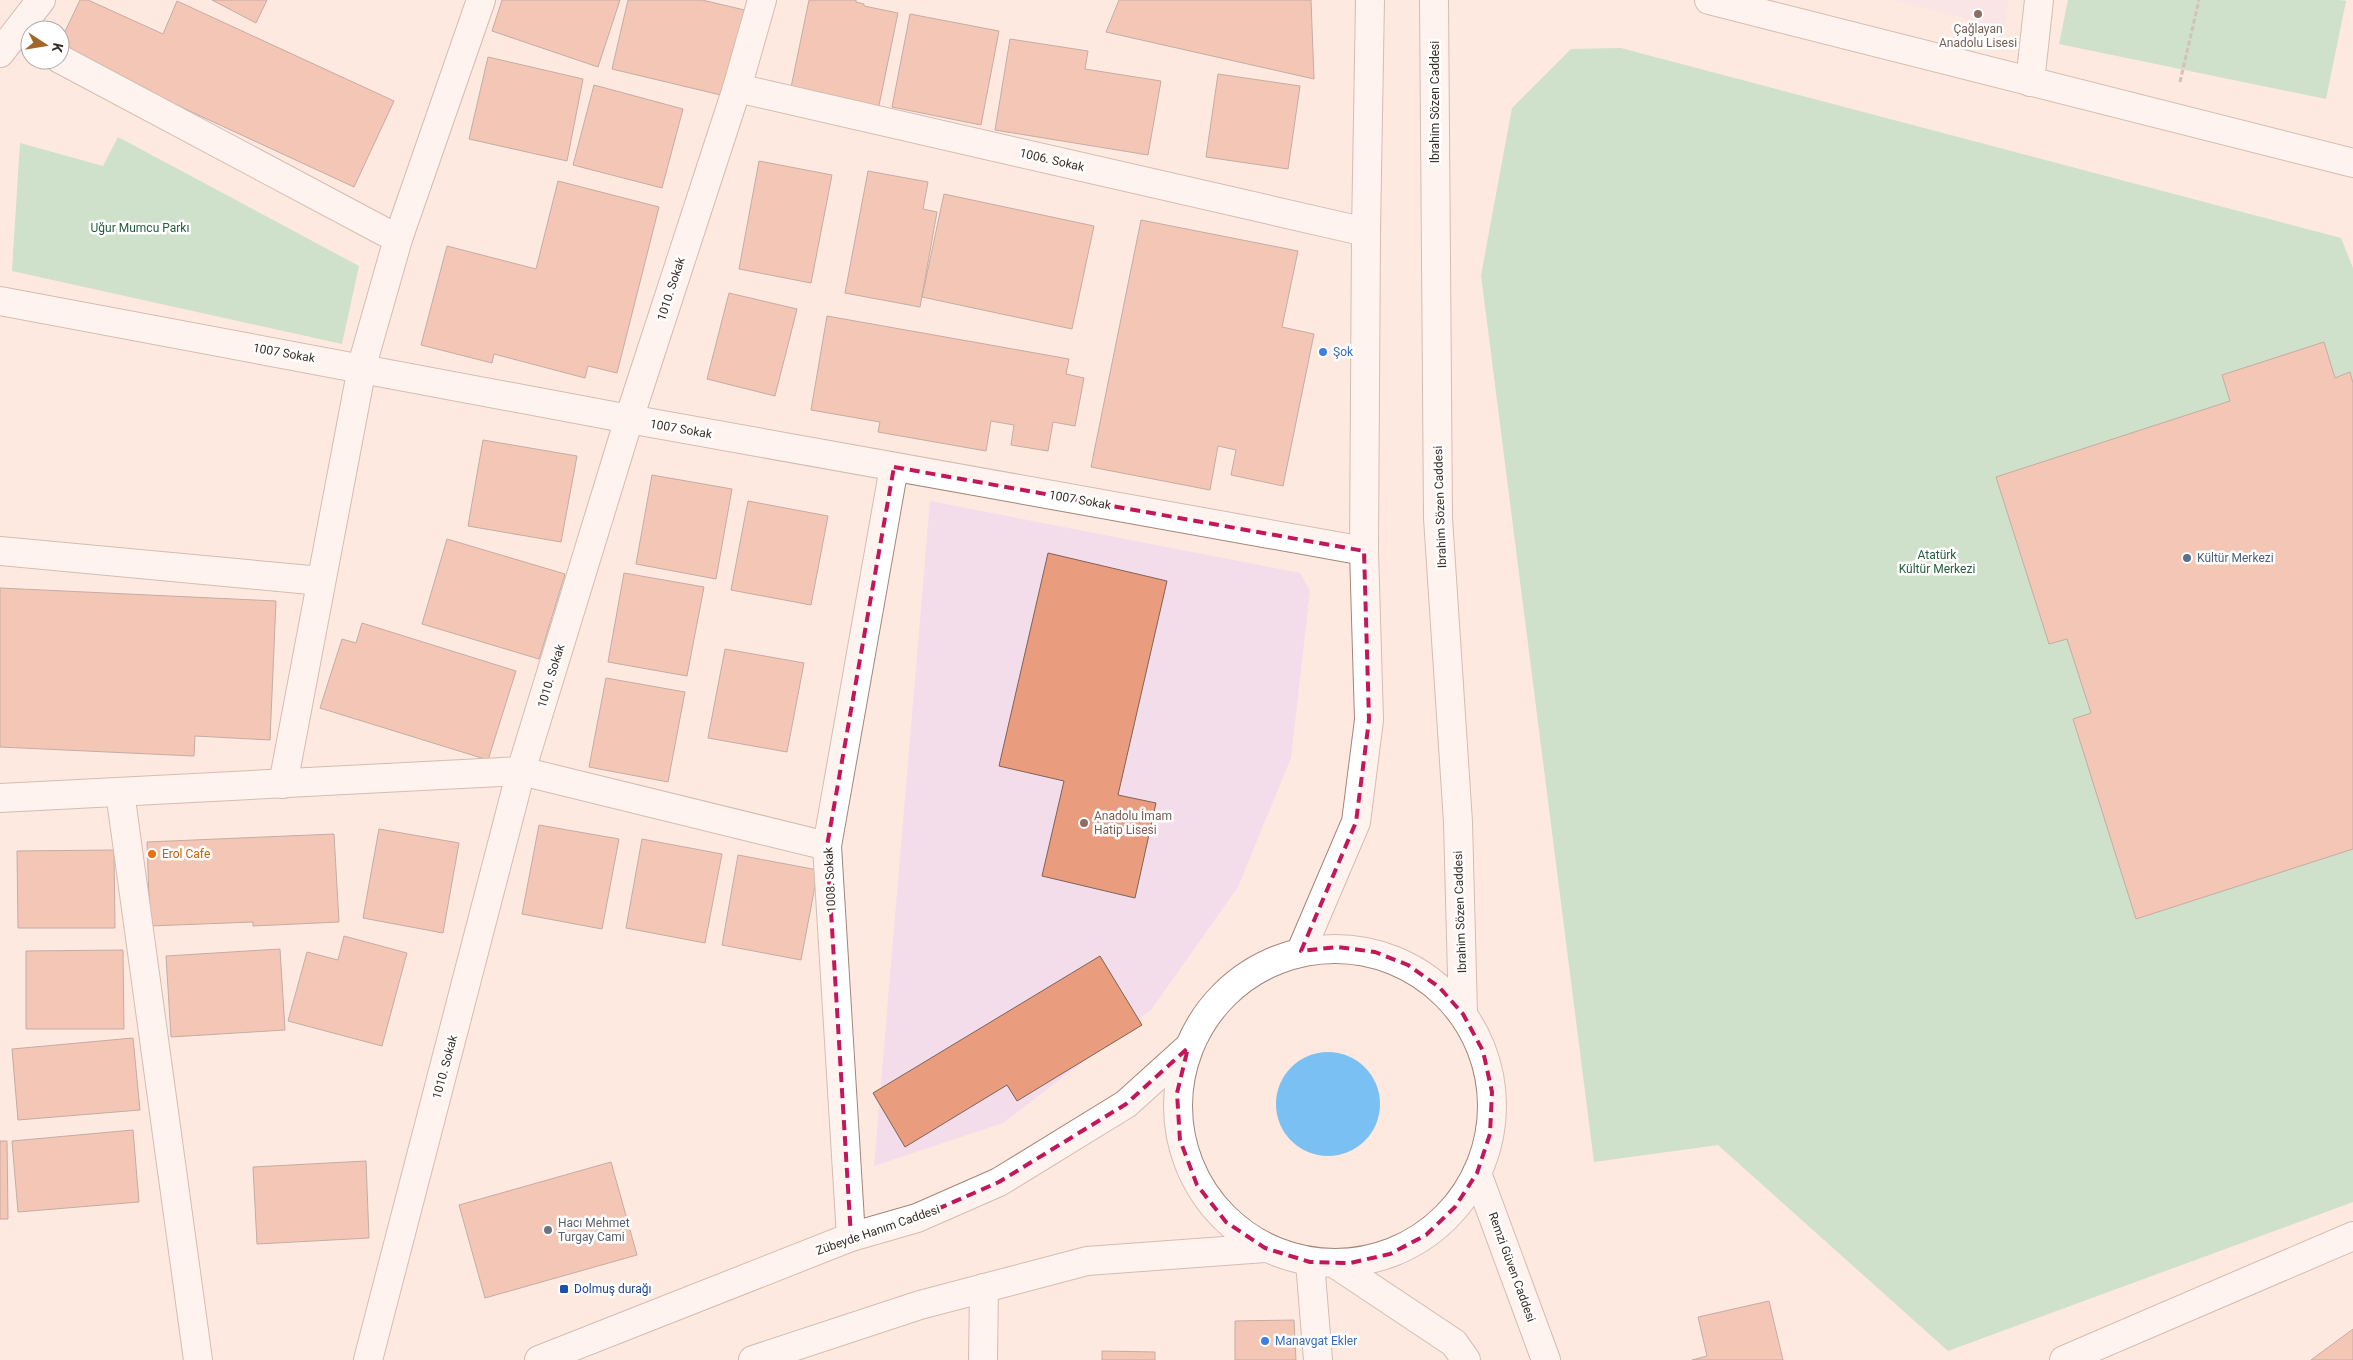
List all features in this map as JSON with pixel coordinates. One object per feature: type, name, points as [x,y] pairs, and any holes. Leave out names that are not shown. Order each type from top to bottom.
[{"type":"street","points":[[11,40],[41,0]]},
{"type":"street","points":[[283,784],[363,368],[398,239],[480,0]]},
{"type":"street","name":"1010. Sokak","points":[[368,1360],[521,771],[629,419],[738,88],[762,0]]},
{"type":"street","points":[[1301,950],[1356,822],[1369,720],[1364,551],[1370,0]]},
{"type":"street","name":"Ibrahim Sözen Caddesi","points":[[1434,0],[1438,518],[1458,822],[1464,1014]]},
{"type":"street","points":[[1709,0],[2353,164]]},
{"type":"street","points":[[2030,82],[2039,0]]},
{"type":"street","points":[[70,64],[398,239]]},
{"type":"street","name":"1006. Sokak","points":[[738,88],[1366,232]]},
{"type":"street","name":"1007 Sokak","points":[[0,301],[629,419],[1364,551]]},
{"type":"street","name":"1008. Sokak","points":[[851,1238],[827,846],[894,467]]},
{"type":"street","points":[[0,551],[322,581]]},
{"type":"street","points":[[0,798],[521,771],[827,846]]},
{"type":"street","points":[[120,792],[198,1360]]},
{"type":"street","points":[[753,1360],[920,1305],[1087,1261],[1265,1248],[1322,1263],[1350,1263],[1390,1254],[1426,1235],[1455,1207],[1477,1173],[1490,1134],[1492,1092],[1483,1051],[1464,1014],[1439,987],[1408,966],[1374,952],[1338,947],[1301,950],[1253,969],[1233,986],[1214,1003],[1188,1048],[1176,1093],[1180,1140],[1197,1185],[1226,1222],[1265,1248]]},
{"type":"street","name":"Zübeyde Hanım Caddesi","points":[[539,1360],[851,1238],[917,1218],[999,1182],[1126,1104],[1188,1048]]},
{"type":"street","name":"Remzi Güven Caddesi","points":[[1477,1173],[1546,1360]]},
{"type":"street","points":[[2064,1360],[2353,1236]]},
{"type":"street","points":[[1318,1360],[1322,1263]]},
{"type":"street","points":[[1322,1263],[1454,1343],[1466,1360]]},
{"type":"street","points":[[983,1360],[984,1288]]},
{"type":"path","points":[[2171,117],[2200,0]]},
{"type":"highlighted area","points":[[894,467],[1364,551],[1369,720],[1356,822],[1301,951],[1338,947],[1375,952],[1408,965],[1439,987],[1463,1014],[1483,1051],[1492,1092],[1490,1134],[1477,1173],[1455,1207],[1426,1235],[1390,1254],[1350,1263],[1310,1262],[1265,1248],[1226,1222],[1197,1185],[1180,1140],[1177,1093],[1188,1048],[1126,1104],[999,1182],[917,1218],[851,1237],[827,846]]},
{"type":"shaded area","name":"Çağlayan Anadolu Lisesi","points":[[1892,0],[2008,0],[2005,28]]},
{"type":"shaded area","name":"Anadolu İmam Hatip Lisesi","points":[[930,501],[1300,573],[1310,591],[1291,758],[1238,887],[1151,1010],[1003,1123],[874,1166]]},
{"type":"green space","points":[[2068,0],[2346,1],[2326,99],[2059,44]]},
{"type":"green space","name":"Atatürk Kültür Merkezi","points":[[1621,48],[2341,238],[2353,268],[2353,1202],[1948,1351],[1718,1145],[1594,1162],[1481,275],[1512,108],[1571,49]]},
{"type":"green space","name":"Uğur Mumcu Parkı","points":[[118,137],[359,266],[342,344],[12,271],[20,143],[103,166]]},
{"type":"water","points":[[1328,1052],[1348,1056],[1365,1067],[1376,1084],[1380,1104],[1376,1124],[1365,1141],[1348,1152],[1328,1156],[1308,1152],[1291,1141],[1280,1124],[1276,1104],[1280,1084],[1291,1067],[1308,1056]]},
{"type":"building","points":[[80,0],[88,0],[163,34],[177,1],[394,101],[354,187],[70,56],[70,21]]},
{"type":"building","points":[[212,0],[267,0],[256,23]]},
{"type":"building","points":[[502,0],[620,0],[598,67],[492,31]]},
{"type":"building","points":[[628,0],[702,0],[749,11],[729,97],[612,69]]},
{"type":"building","points":[[809,0],[856,0],[856,2],[864,4],[864,6],[898,13],[877,115],[789,97]]},
{"type":"building","points":[[1119,0],[1311,0],[1314,79],[1106,32]]},
{"type":"building","points":[[910,14],[999,31],[981,125],[892,107]]},
{"type":"building","points":[[1010,39],[1088,51],[1085,69],[1161,81],[1148,155],[995,130]]},
{"type":"building","points":[[488,57],[583,79],[567,161],[469,139]]},
{"type":"building","points":[[1218,74],[1300,86],[1288,169],[1206,157]]},
{"type":"building","points":[[594,85],[683,109],[662,188],[573,165]]},
{"type":"building","points":[[759,161],[832,175],[811,283],[739,269]]},
{"type":"building","points":[[868,171],[928,182],[923,209],[937,212],[920,307],[845,293]]},
{"type":"building","points":[[558,181],[659,207],[617,373],[588,366],[585,378],[494,354],[492,363],[421,345],[447,246],[536,269]]},
{"type":"building","points":[[944,194],[1094,226],[1072,329],[922,297]]},
{"type":"building","points":[[1141,220],[1298,251],[1282,327],[1314,334],[1283,486],[1231,475],[1236,450],[1218,446],[1210,490],[1091,467]]},
{"type":"building","points":[[729,293],[797,309],[775,396],[707,379]]},
{"type":"building","points":[[827,316],[1069,359],[1066,374],[1084,378],[1075,426],[1053,422],[1048,451],[1011,445],[1014,425],[991,421],[986,451],[878,432],[880,422],[811,410]]},
{"type":"building","name":"Kültür Merkezi","points":[[2324,342],[2335,378],[2350,372],[2353,383],[2353,849],[2136,919],[2073,719],[2091,713],[2067,639],[2049,644],[1996,477],[2230,401],[2222,375]]},
{"type":"building","points":[[483,440],[577,456],[561,542],[468,526]]},
{"type":"building","points":[[652,475],[732,489],[716,579],[636,564]]},
{"type":"building","points":[[748,501],[828,516],[811,605],[731,590]]},
{"type":"building","points":[[447,539],[565,574],[539,659],[422,624]]},
{"type":"building","points":[[1048,553],[1167,581],[1118,795],[1156,803],[1135,898],[1042,876],[1064,781],[999,766]]},
{"type":"building","points":[[624,573],[704,587],[687,676],[608,662]]},
{"type":"building","points":[[0,588],[276,601],[270,740],[195,736],[194,756],[0,747]]},
{"type":"building","points":[[362,623],[516,671],[488,760],[320,708],[342,639],[356,643]]},
{"type":"building","points":[[725,649],[804,663],[787,752],[708,738]]},
{"type":"building","points":[[606,678],[685,692],[668,782],[589,767]]},
{"type":"building","points":[[539,825],[619,839],[602,929],[522,914]]},
{"type":"building","points":[[379,829],[459,843],[443,933],[363,918]]},
{"type":"building","points":[[334,834],[339,922],[253,926],[253,922],[150,926],[147,842]]},
{"type":"building","points":[[642,839],[722,854],[705,943],[626,928]]},
{"type":"building","points":[[114,850],[115,928],[18,928],[17,851]]},
{"type":"building","points":[[738,855],[818,870],[801,960],[722,945]]},
{"type":"building","points":[[344,936],[407,953],[382,1046],[288,1021],[307,952],[338,960]]},
{"type":"building","points":[[280,949],[285,1030],[171,1037],[166,956]]},
{"type":"building","points":[[123,950],[124,1029],[26,1029],[26,951]]},
{"type":"building","points":[[1100,956],[1142,1025],[1017,1101],[1007,1085],[905,1147],[873,1093]]},
{"type":"building","points":[[133,1038],[140,1110],[18,1120],[12,1049]]},
{"type":"building","points":[[133,1130],[139,1202],[18,1212],[12,1141]]},
{"type":"building","points":[[0,1141],[7,1141],[8,1219],[0,1219]]},
{"type":"building","points":[[366,1161],[369,1238],[257,1244],[253,1167]]},
{"type":"building","name":"Hacı Mehmet Turgay Cami","points":[[611,1162],[637,1255],[485,1298],[459,1205]]},
{"type":"building","points":[[1769,1301],[1783,1360],[1692,1360],[1707,1356],[1698,1317]]},
{"type":"building","name":"Manavgat Ekler","points":[[1294,1320],[1296,1360],[1235,1360],[1235,1321]]},
{"type":"building","points":[[2353,1329],[2353,1360],[2311,1360]]},
{"type":"building","points":[[1102,1351],[1155,1352],[1155,1360],[1102,1360]]},
{"type":"place","name":"Çağlayan Anadolu Lisesi","points":[[1978,14]]},
{"type":"place","name":"Şok","points":[[1323,352]]},
{"type":"place","name":"Kültür Merkezi","points":[[2187,558]]},
{"type":"place","name":"Anadolu İmam Hatip Lisesi","points":[[1084,823]]},
{"type":"place","name":"Erol Cafe","points":[[152,854]]},
{"type":"place","name":"Hacı Mehmet Turgay Cami","points":[[548,1230]]},
{"type":"place","name":"Dolmuş durağı","points":[[564,1289]]},
{"type":"place","name":"Manavgat Ekler","points":[[1265,1341]]}]
